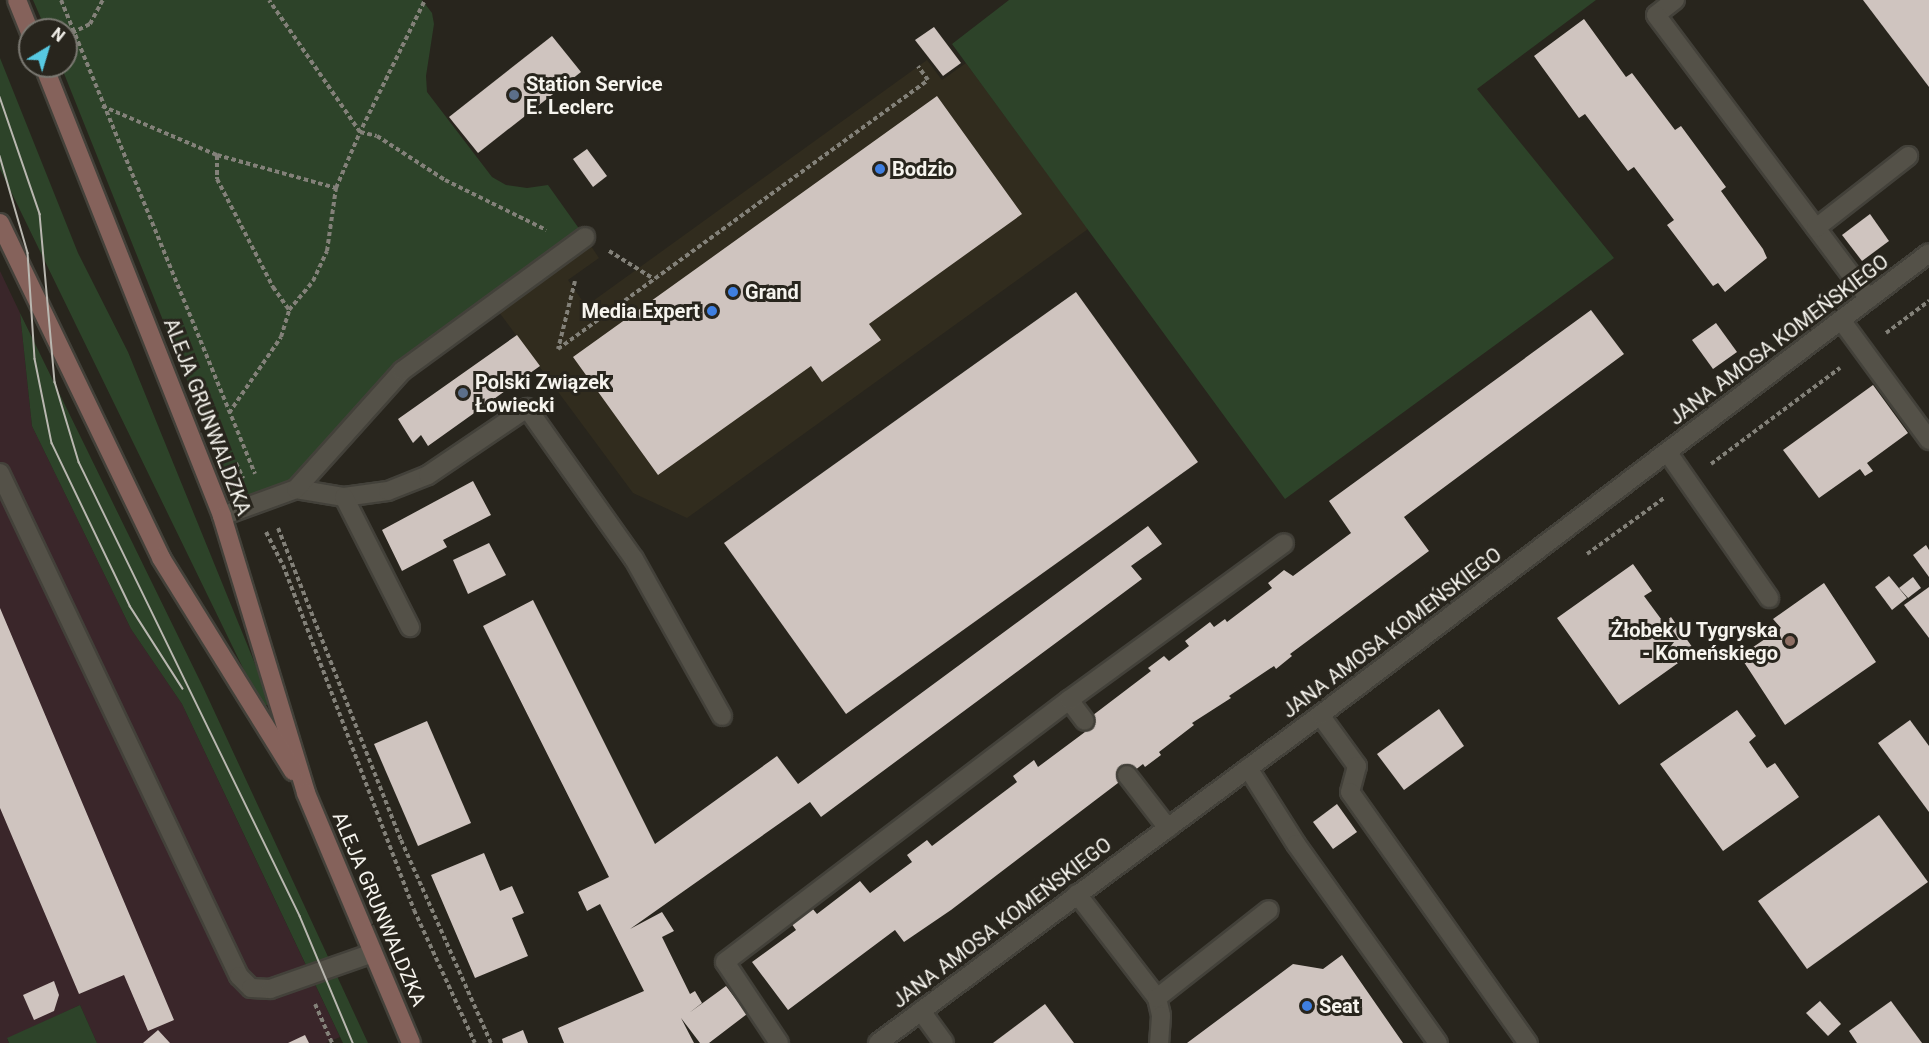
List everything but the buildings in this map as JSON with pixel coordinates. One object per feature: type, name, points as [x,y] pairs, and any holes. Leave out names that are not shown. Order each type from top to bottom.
[{"type":"main road","points":[[17,0],[24,18]]},
{"type":"main road","name":"ALEJA GRUNWALDZKA","points":[[49,78],[222,516],[306,793],[411,1043]]},
{"type":"main road","name":"ALEJA GRUNWALDZKA","points":[[0,223],[161,558],[306,793]]},
{"type":"street","points":[[1675,0],[1656,15],[1869,299]]},
{"type":"street","points":[[1816,228],[1908,156]]},
{"type":"street","points":[[222,516],[296,489],[402,371],[585,237]]},
{"type":"street","name":"JANA AMOSA KOMEŃSKIEGO","points":[[878,1043],[1320,715],[1929,254]]},
{"type":"street","points":[[1841,320],[1929,440]]},
{"type":"street","points":[[296,489],[344,498],[388,491],[428,475],[527,408],[634,560],[722,716]]},
{"type":"street","points":[[1668,453],[1769,597]]},
{"type":"street","points":[[0,472],[238,975],[251,988],[270,989],[373,953]]},
{"type":"street","points":[[344,498],[410,627]]},
{"type":"street","points":[[779,1043],[725,962],[1069,700],[1284,543]]},
{"type":"street","points":[[1069,700],[1085,721]]},
{"type":"street","points":[[1320,715],[1357,766],[1350,792],[1528,1043]]},
{"type":"street","points":[[1248,768],[1296,844],[1438,1043]]},
{"type":"street","points":[[1127,775],[1168,828]]},
{"type":"street","points":[[1077,894],[1157,998],[1161,1016],[1159,1043]]},
{"type":"street","points":[[1157,998],[1269,910]]},
{"type":"street","points":[[921,1011],[944,1043]]},
{"type":"path","points":[[61,0],[67,18]]},
{"type":"path","points":[[78,30],[90,24],[103,0]]},
{"type":"path","points":[[269,0],[360,132],[376,136],[445,180],[552,232],[585,237],[654,279]]},
{"type":"path","points":[[229,413],[281,337],[289,310],[313,281],[327,251],[336,188],[360,132],[424,2]]},
{"type":"path","points":[[78,48],[229,413],[283,566],[414,910],[475,1043]]},
{"type":"path","points":[[585,237],[558,349],[928,80],[918,66]]},
{"type":"path","points":[[102,106],[218,155],[336,188]]},
{"type":"path","points":[[218,155],[217,178],[273,287],[289,310]]},
{"type":"path","points":[[1577,561],[1929,301]]},
{"type":"path","points":[[234,460],[260,503],[401,840],[491,1043]]},
{"type":"path","points":[[304,979],[332,1043]]},
{"type":"shaded area","points":[[927,60],[942,80],[966,63],[1088,229],[687,518],[633,493],[493,304],[585,237],[599,258],[568,280],[586,306]]},
{"type":"shaded area","points":[[0,271],[20,313],[32,426],[131,629],[182,704],[340,1037],[326,1043],[97,1043],[80,1005],[7,1039],[9,1043],[0,1043]]},
{"type":"green space","points":[[33,0],[422,0],[432,13],[434,24],[426,76],[427,92],[492,177],[506,185],[527,188],[548,185],[585,237],[402,371],[296,489],[239,510],[66,78],[78,78],[78,18],[41,18]]},
{"type":"green space","points":[[1009,0],[1596,0],[1477,89],[1614,258],[1285,499],[952,44]]},
{"type":"green space","points":[[0,58],[78,253],[128,352],[271,703],[262,707],[0,169]]},
{"type":"green space","points":[[20,313],[203,687],[368,1043],[343,1043],[182,704],[131,629],[32,426]]},
{"type":"green space","points":[[80,1005],[97,1043],[9,1043],[7,1038]]},
{"type":"tram line","points":[[0,97],[40,214],[55,382],[79,462],[300,916],[353,1043]]},
{"type":"tram line","points":[[0,156],[28,253],[35,359],[52,443],[130,606],[183,689]]},
{"type":"place","name":"Station Service E. Leclerc","points":[[514,95]]},
{"type":"place","name":"Bodzio","points":[[880,169]]},
{"type":"place","name":"Grand","points":[[733,292]]},
{"type":"place","name":"Media Expert","points":[[712,311]]},
{"type":"place","name":"Polski Związek Łowiecki","points":[[463,393]]},
{"type":"place","name":"Żłobek U Tygryska - Komeńskiego","points":[[1790,641]]},
{"type":"place","name":"Seat","points":[[1307,1006]]}]
